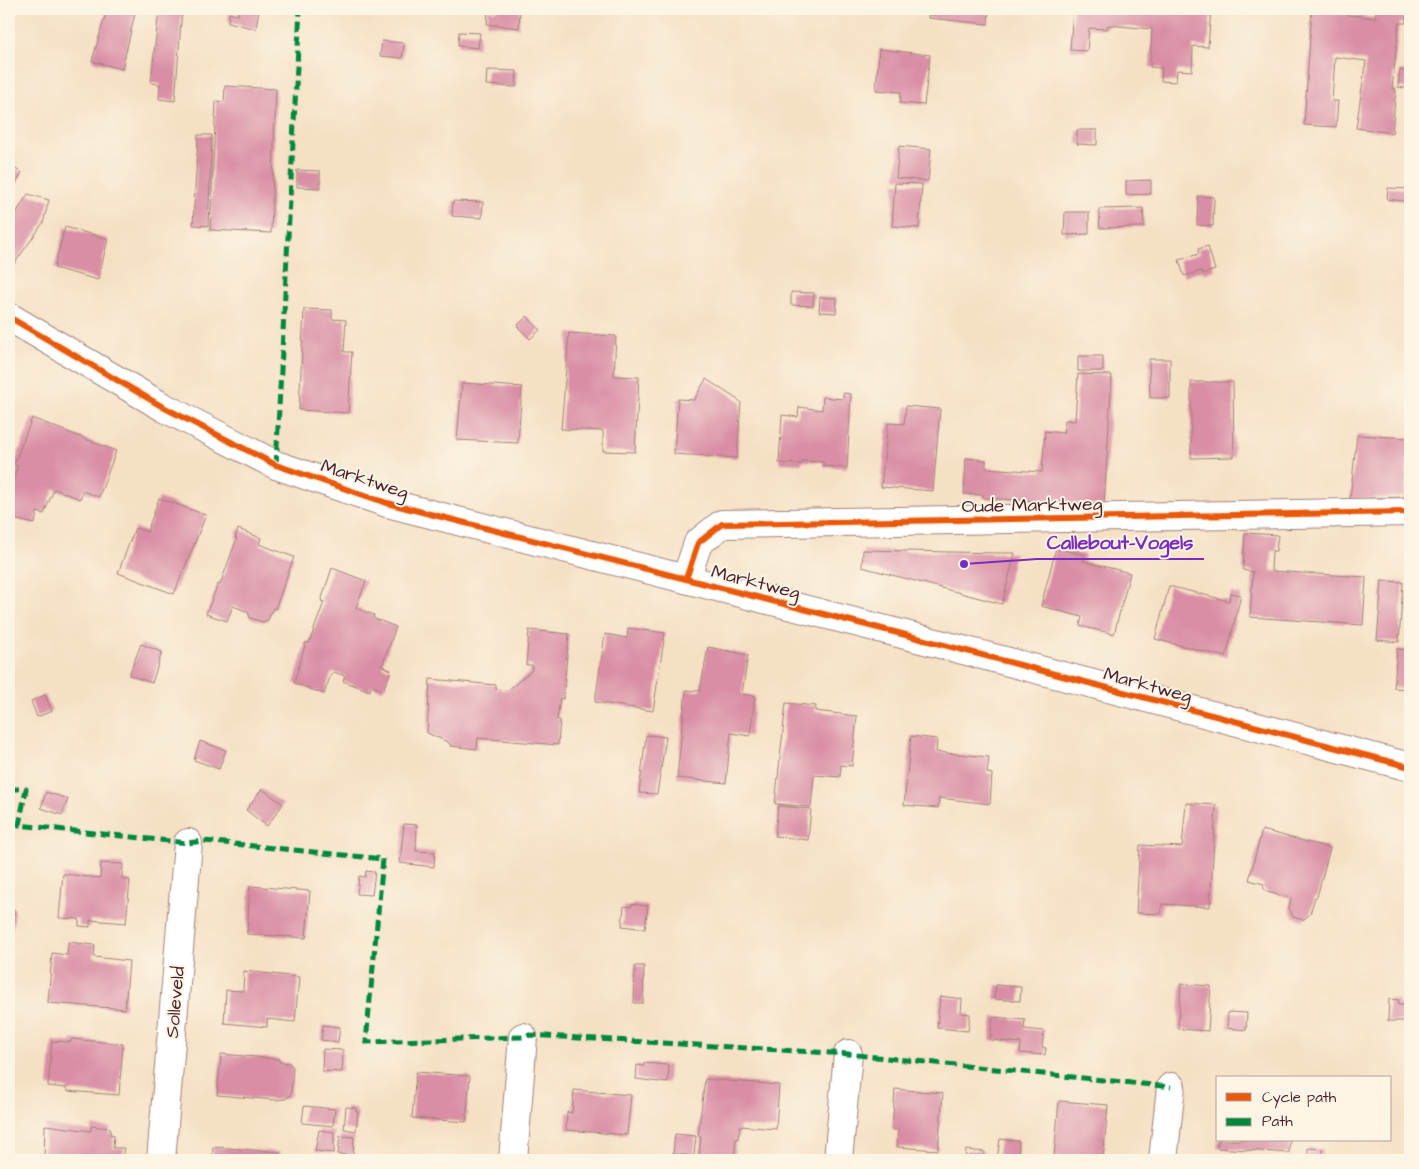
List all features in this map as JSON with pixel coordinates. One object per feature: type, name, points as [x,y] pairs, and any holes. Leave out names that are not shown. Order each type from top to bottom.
[{"type":"street","name":"Marktweg","points":[[9,317],[163,407],[276,465],[388,503],[1410,767]]},
{"type":"street","name":"Oude Marktweg","points":[[686,579],[698,543],[722,524],[1410,512]]},
{"type":"street","name":"Solleveld","points":[[160,1160],[188,843]]},
{"type":"street","points":[[514,1160],[523,1038]]},
{"type":"street","points":[[838,1160],[848,1054]]},
{"type":"street","points":[[1163,1160],[1171,1087]]},
{"type":"building","points":[[107,9],[136,9],[122,69],[92,61]]},
{"type":"building","points":[[159,9],[182,9],[175,101],[159,99],[160,84],[151,83]]},
{"type":"building","points":[[239,9],[259,9],[256,29],[228,22],[229,13],[238,15]]},
{"type":"building","points":[[498,9],[520,9],[519,28],[487,24],[488,10],[497,11]]},
{"type":"building","points":[[929,9],[989,9],[988,24],[928,18]]},
{"type":"building","points":[[1073,9],[1211,9],[1208,47],[1193,46],[1192,71],[1177,70],[1176,82],[1161,81],[1162,68],[1150,67],[1152,29],[1108,25],[1107,29],[1089,28],[1087,51],[1070,50]]},
{"type":"building","points":[[1312,9],[1334,9],[1334,13],[1375,18],[1376,9],[1410,9],[1410,16],[1406,16],[1406,23],[1399,23],[1392,89],[1396,89],[1392,133],[1356,128],[1366,61],[1335,57],[1332,101],[1338,101],[1336,127],[1304,125]]},
{"type":"building","points":[[459,32],[480,33],[478,48],[458,46]]},
{"type":"building","points":[[382,41],[404,43],[402,58],[380,56]]},
{"type":"building","points":[[879,49],[930,55],[924,105],[900,103],[901,92],[876,90]]},
{"type":"building","points":[[487,70],[517,71],[516,87],[486,85]]},
{"type":"building","points":[[1400,70],[1410,72],[1410,89],[1398,87]]},
{"type":"building","points":[[225,86],[276,89],[271,233],[210,230],[216,101],[224,102]]},
{"type":"building","points":[[1077,130],[1097,130],[1097,145],[1077,144]]},
{"type":"building","points":[[198,135],[212,135],[208,226],[193,225]]},
{"type":"building","points":[[899,146],[931,149],[928,181],[896,178]]},
{"type":"building","points":[[9,165],[22,173],[9,195]]},
{"type":"building","points":[[297,170],[320,171],[320,188],[297,187]]},
{"type":"building","points":[[1151,180],[1151,194],[1126,195],[1126,181]]},
{"type":"building","points":[[895,183],[922,184],[919,228],[892,226]]},
{"type":"building","points":[[1388,188],[1410,189],[1410,202],[1387,199]]},
{"type":"building","points":[[28,194],[49,200],[43,223],[12,267],[9,265],[9,224]]},
{"type":"building","points":[[1198,196],[1214,197],[1213,226],[1197,225]]},
{"type":"building","points":[[453,201],[483,202],[482,218],[452,216]]},
{"type":"building","points":[[1143,208],[1144,227],[1100,228],[1099,209]]},
{"type":"building","points":[[1065,212],[1089,212],[1089,234],[1064,235]]},
{"type":"building","points":[[65,227],[108,239],[98,280],[54,268]]},
{"type":"building","points":[[1208,246],[1215,270],[1203,274],[1202,271],[1184,276],[1179,260],[1199,254],[1198,249]]},
{"type":"building","points":[[791,292],[814,293],[813,306],[791,305]]},
{"type":"building","points":[[820,297],[837,298],[836,313],[819,312]]},
{"type":"building","points":[[304,309],[332,310],[332,319],[346,320],[344,352],[352,352],[348,413],[299,410]]},
{"type":"building","points":[[527,316],[540,330],[530,339],[517,326]]},
{"type":"building","points":[[569,333],[616,336],[614,376],[639,377],[635,452],[603,451],[603,431],[561,429]]},
{"type":"building","points":[[1078,356],[1103,356],[1103,371],[1078,371]]},
{"type":"building","points":[[1149,359],[1170,359],[1170,398],[1150,398]]},
{"type":"building","points":[[1078,374],[1112,375],[1104,505],[983,498],[983,495],[964,494],[966,458],[986,460],[986,468],[1042,472],[1045,431],[1063,433],[1065,420],[1075,421]]},
{"type":"building","points":[[706,379],[741,402],[737,458],[674,454],[678,399],[694,400]]},
{"type":"building","points":[[1191,382],[1233,382],[1234,457],[1191,458]]},
{"type":"building","points":[[462,383],[522,387],[518,443],[457,440]]},
{"type":"building","points":[[843,393],[851,394],[847,468],[823,466],[823,462],[802,461],[802,464],[779,463],[782,415],[798,417],[799,407],[822,410],[823,397],[843,399]]},
{"type":"building","points":[[906,406],[940,409],[933,491],[881,487],[888,423],[904,424]]},
{"type":"building","points":[[32,418],[116,451],[99,497],[83,491],[80,499],[54,489],[44,514],[37,512],[35,524],[9,518],[11,505],[9,504],[9,491],[18,466],[14,465]]},
{"type":"building","points":[[1357,435],[1409,438],[1405,497],[1350,499]]},
{"type":"building","points":[[159,498],[206,515],[174,594],[118,573],[135,528],[147,532]]},
{"type":"building","points":[[238,529],[261,538],[259,544],[294,557],[275,609],[273,608],[268,620],[263,622],[250,618],[248,612],[233,606],[227,621],[206,614],[218,584],[220,585],[237,538],[235,538]]},
{"type":"building","points":[[1245,533],[1278,535],[1276,551],[1272,551],[1271,571],[1366,577],[1363,625],[1250,617],[1253,572],[1243,570]]},
{"type":"building","points":[[1056,548],[1085,555],[1083,561],[1130,573],[1114,634],[1080,626],[1082,617],[1041,606]]},
{"type":"building","points":[[863,550],[1015,553],[1002,604],[862,567]]},
{"type":"building","points":[[332,568],[366,581],[356,608],[374,615],[373,618],[396,627],[382,666],[391,670],[383,690],[371,686],[370,691],[343,681],[345,676],[334,672],[331,674],[324,694],[294,683],[306,642],[309,643],[324,602],[321,601]]},
{"type":"building","points":[[1382,581],[1403,582],[1399,642],[1377,640]]},
{"type":"building","points":[[1169,586],[1229,601],[1231,593],[1241,595],[1226,657],[1155,639]]},
{"type":"building","points":[[628,628],[665,633],[653,711],[595,702],[605,634],[627,638]]},
{"type":"building","points":[[529,630],[569,634],[563,699],[560,698],[557,720],[560,720],[558,745],[478,738],[477,749],[450,746],[450,743],[427,733],[430,679],[496,685],[496,689],[508,690],[532,670],[532,665],[526,665]]},
{"type":"building","points":[[141,644],[162,652],[152,683],[129,675]]},
{"type":"building","points":[[708,647],[748,655],[742,694],[755,696],[750,736],[731,733],[726,783],[677,778],[686,690],[700,691]]},
{"type":"building","points":[[1397,649],[1410,650],[1410,689],[1394,688]]},
{"type":"building","points":[[45,695],[52,711],[37,717],[31,701]]},
{"type":"building","points":[[786,703],[816,706],[815,711],[857,716],[852,766],[841,765],[840,777],[814,775],[811,807],[775,804]]},
{"type":"building","points":[[646,735],[666,737],[657,794],[639,793]]},
{"type":"building","points":[[911,736],[937,739],[936,752],[989,757],[987,773],[992,774],[990,804],[939,798],[938,808],[904,805]]},
{"type":"building","points":[[200,741],[226,750],[219,769],[194,760]]},
{"type":"building","points":[[262,789],[283,804],[267,826],[246,810]]},
{"type":"building","points":[[46,792],[68,799],[62,815],[41,808]]},
{"type":"building","points":[[1186,803],[1216,805],[1210,907],[1162,904],[1161,914],[1136,913],[1140,845],[1182,847]]},
{"type":"building","points":[[778,806],[811,809],[808,840],[775,836]]},
{"type":"building","points":[[404,824],[417,825],[416,851],[435,852],[434,867],[400,863]]},
{"type":"building","points":[[1262,830],[1330,848],[1317,897],[1315,897],[1310,914],[1303,920],[1293,917],[1289,908],[1291,898],[1267,892],[1263,887],[1264,884],[1249,880]]},
{"type":"building","points":[[101,863],[123,864],[122,879],[130,880],[126,923],[90,920],[90,927],[79,926],[79,919],[59,918],[63,874],[100,878]]},
{"type":"building","points":[[366,871],[375,872],[372,895],[357,894],[359,876],[365,877]]},
{"type":"building","points":[[250,886],[310,891],[306,938],[247,934]]},
{"type":"building","points":[[632,904],[648,906],[645,929],[622,926],[624,906],[631,907]]},
{"type":"building","points":[[9,909],[15,910],[13,928],[9,927]]},
{"type":"building","points":[[9,937],[12,937],[10,953],[9,953]]},
{"type":"building","points":[[68,942],[95,945],[94,957],[129,961],[125,1009],[48,1003],[52,953],[67,955]]},
{"type":"building","points":[[635,966],[644,966],[643,1003],[634,1003]]},
{"type":"building","points":[[244,971],[299,977],[295,1022],[267,1019],[267,1027],[224,1023],[226,990],[243,991]]},
{"type":"building","points":[[1181,984],[1211,986],[1208,1031],[1178,1029]]},
{"type":"building","points":[[996,985],[1021,987],[1020,1001],[994,999]]},
{"type":"building","points":[[940,996],[962,999],[961,1013],[970,1014],[968,1031],[937,1028]]},
{"type":"building","points":[[1389,999],[1399,1000],[1398,1005],[1410,1005],[1410,1021],[1388,1021]]},
{"type":"building","points":[[1228,1012],[1247,1013],[1246,1030],[1227,1028]]},
{"type":"building","points":[[993,1017],[1025,1020],[1024,1029],[1044,1031],[1042,1047],[1046,1048],[1045,1055],[1020,1053],[1021,1043],[990,1040]]},
{"type":"building","points":[[323,1025],[340,1027],[338,1042],[321,1040]]},
{"type":"building","points":[[72,1039],[123,1044],[119,1095],[67,1091],[67,1088],[48,1086],[52,1041],[71,1042]]},
{"type":"building","points":[[323,1049],[343,1050],[342,1072],[322,1071]]},
{"type":"building","points":[[221,1054],[279,1059],[279,1062],[289,1063],[293,1067],[291,1095],[285,1099],[276,1100],[217,1095]]},
{"type":"building","points":[[644,1063],[669,1065],[668,1083],[636,1079],[637,1065],[644,1066]]},
{"type":"building","points":[[416,1072],[470,1076],[466,1122],[412,1118]]},
{"type":"building","points":[[705,1079],[779,1085],[776,1129],[740,1126],[738,1139],[736,1139],[734,1160],[699,1158],[701,1136],[698,1136]]},
{"type":"building","points":[[895,1089],[943,1093],[938,1150],[897,1147],[898,1130],[892,1130]]},
{"type":"building","points":[[574,1090],[631,1095],[627,1135],[566,1130],[567,1112],[572,1113]]},
{"type":"building","points":[[1059,1101],[1108,1105],[1103,1160],[1054,1157]]},
{"type":"building","points":[[304,1106],[335,1109],[333,1126],[302,1123]]},
{"type":"building","points":[[346,1107],[356,1108],[358,1112],[356,1131],[344,1129]]},
{"type":"building","points":[[45,1125],[91,1131],[91,1126],[110,1128],[110,1134],[114,1135],[113,1148],[124,1148],[122,1160],[44,1160]]},
{"type":"building","points":[[319,1130],[334,1132],[334,1153],[315,1151]]},
{"type":"building","points":[[675,1134],[696,1136],[694,1156],[673,1154]]},
{"type":"building","points":[[340,1136],[354,1137],[353,1156],[338,1154]]},
{"type":"building","points":[[1000,1139],[1019,1141],[1018,1160],[997,1160]]},
{"type":"building","points":[[1218,1142],[1290,1142],[1289,1153],[1217,1148]]},
{"type":"building","points":[[213,1147],[280,1152],[279,1160],[212,1160]]},
{"type":"building","points":[[1308,1148],[1323,1149],[1322,1160],[1308,1160]]},
{"type":"building","points":[[966,1150],[985,1152],[984,1160],[965,1160]]},
{"type":"marked path","points":[[276,465],[300,9]]},
{"type":"marked path","points":[[9,789],[26,789],[19,825],[188,843],[204,841],[383,859],[366,1042],[523,1037],[529,1035],[848,1054],[1171,1087]]},
{"type":"cycle path","points":[[9,317],[163,407],[276,465],[387,503],[898,633],[1410,767]]},
{"type":"cycle path","points":[[686,579],[698,543],[722,524],[1410,512]]},
{"type":"place","name":"Callebout-Vogels","points":[[964,564]]}]
